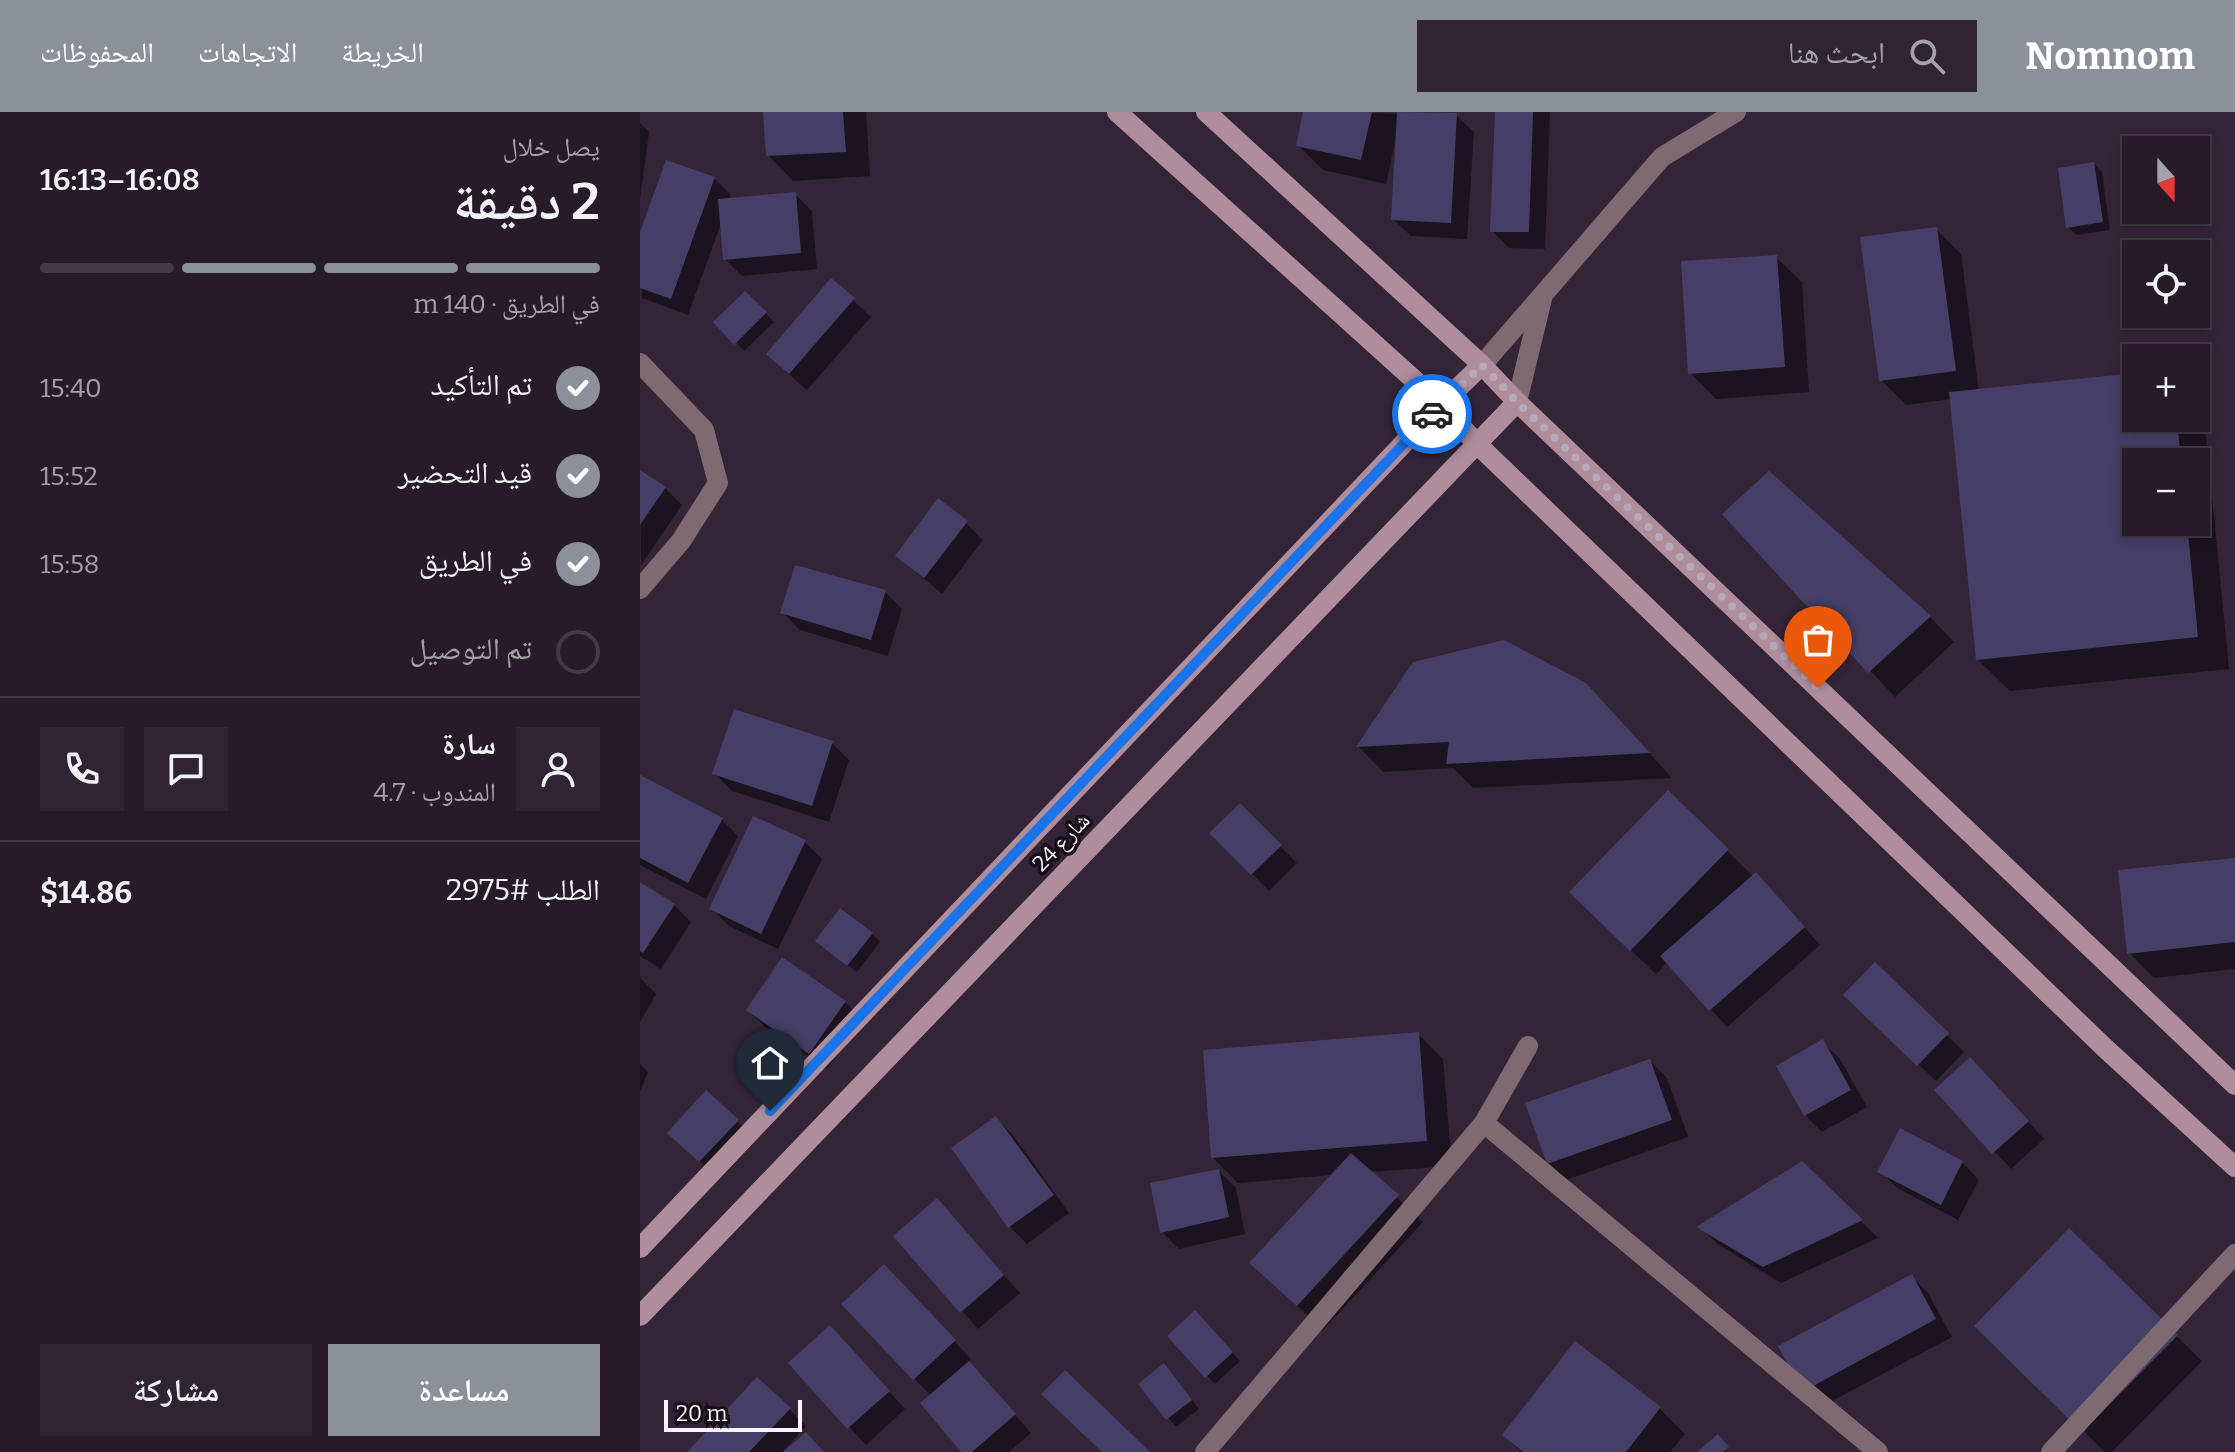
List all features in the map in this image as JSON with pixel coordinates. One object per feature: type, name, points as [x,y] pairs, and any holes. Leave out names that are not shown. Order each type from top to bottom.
[{"type":"street","points":[[1117,112],[1441,404],[1477,444],[2106,1049],[2235,1167]]},
{"type":"street","points":[[1206,112],[1482,365],[1517,402],[2235,1085]]},
{"type":"street","points":[[1482,365],[1662,157],[1736,112]]},
{"type":"street","points":[[1517,402],[1543,295]]},
{"type":"street","points":[[640,363],[704,430],[718,483],[681,541],[640,589]]},
{"type":"street","name":"شارع 24","points":[[640,1248],[1441,404],[1482,365]]},
{"type":"street","name":"شارع 24","points":[[640,1316],[1517,402]]},
{"type":"street","points":[[1205,1452],[1484,1123],[1528,1046]]},
{"type":"street","points":[[1484,1123],[1878,1452]]},
{"type":"street","points":[[2051,1452],[2235,1254]]},
{"type":"building","points":[[763,112],[843,112],[846,152],[766,156]]},
{"type":"building","points":[[1303,112],[1372,112],[1361,160],[1296,146]]},
{"type":"building","points":[[1397,112],[1457,113],[1451,223],[1391,220]]},
{"type":"building","points":[[1495,112],[1533,112],[1529,232],[1490,232]]},
{"type":"building","points":[[666,160],[715,177],[671,299],[640,288],[640,232]]},
{"type":"building","points":[[2094,162],[2103,222],[2066,228],[2058,168]]},
{"type":"building","points":[[796,192],[801,253],[723,260],[718,199]]},
{"type":"building","points":[[1937,227],[1956,371],[1879,381],[1860,237]]},
{"type":"building","points":[[1777,255],[1785,367],[1688,374],[1681,261]]},
{"type":"building","points":[[831,278],[855,298],[789,374],[766,354]]},
{"type":"building","points":[[745,291],[767,312],[734,345],[713,322]]},
{"type":"building","points":[[2122,374],[2122,432],[2178,432],[2180,448],[2122,448],[2122,536],[2188,536],[2198,637],[1976,660],[1949,392]]},
{"type":"building","points":[[640,470],[666,487],[640,525]]},
{"type":"building","points":[[1769,471],[1931,616],[1868,673],[1722,514]]},
{"type":"building","points":[[938,498],[968,521],[924,578],[895,556]]},
{"type":"building","points":[[795,565],[886,590],[871,640],[780,613]]},
{"type":"building","points":[[1504,640],[1586,683],[1650,753],[1446,764],[1449,742],[1356,747],[1413,662]]},
{"type":"building","points":[[734,709],[833,741],[812,806],[712,774]]},
{"type":"building","points":[[640,775],[723,818],[688,883],[640,858]]},
{"type":"building","points":[[1668,790],[1729,849],[1630,951],[1569,892]]},
{"type":"building","points":[[1240,803],[1282,845],[1251,875],[1209,833]]},
{"type":"building","points":[[753,816],[806,840],[761,934],[709,909]]},
{"type":"building","points":[[2235,858],[2235,942],[2127,954],[2118,870]]},
{"type":"building","points":[[1756,872],[1805,927],[1709,1011],[1660,956]]},
{"type":"building","points":[[640,882],[675,904],[643,953],[640,951]]},
{"type":"building","points":[[840,908],[873,933],[847,966],[815,941]]},
{"type":"building","points":[[782,957],[846,1001],[809,1054],[746,1010]]},
{"type":"building","points":[[1875,962],[1949,1033],[1917,1066],[1843,995]]},
{"type":"building","points":[[1419,1032],[1427,1141],[1211,1158],[1203,1050]]},
{"type":"building","points":[[1823,1039],[1851,1090],[1804,1116],[1776,1066]]},
{"type":"building","points":[[1970,1057],[2029,1121],[1992,1154],[1934,1090]]},
{"type":"building","points":[[1650,1059],[1672,1120],[1547,1164],[1525,1103]]},
{"type":"building","points":[[706,1090],[739,1120],[699,1162],[667,1133]]},
{"type":"building","points":[[996,1116],[1054,1195],[1008,1228],[951,1148]]},
{"type":"building","points":[[1900,1128],[1963,1161],[1941,1205],[1877,1172]]},
{"type":"building","points":[[1351,1153],[1399,1195],[1297,1306],[1249,1263]]},
{"type":"building","points":[[1802,1161],[1863,1220],[1763,1267],[1696,1227]]},
{"type":"building","points":[[1219,1169],[1229,1217],[1160,1233],[1150,1183]]},
{"type":"building","points":[[937,1198],[1004,1275],[960,1313],[893,1236]]},
{"type":"building","points":[[2069,1228],[2178,1335],[2082,1432],[1974,1326]]},
{"type":"building","points":[[884,1264],[956,1340],[913,1380],[841,1304]]},
{"type":"building","points":[[1912,1274],[1936,1319],[1802,1392],[1778,1346]]},
{"type":"building","points":[[1195,1310],[1233,1352],[1205,1378],[1167,1336]]},
{"type":"building","points":[[830,1325],[890,1391],[847,1429],[788,1363]]},
{"type":"building","points":[[1575,1341],[1661,1407],[1626,1452],[1523,1452],[1502,1435]]},
{"type":"building","points":[[969,1361],[1016,1414],[972,1452],[961,1452],[920,1403]]},
{"type":"building","points":[[1164,1363],[1192,1400],[1166,1420],[1138,1384]]},
{"type":"building","points":[[1065,1370],[1150,1452],[1102,1452],[1041,1394]]},
{"type":"building","points":[[757,1377],[791,1408],[749,1452],[687,1452]]},
{"type":"building","points":[[806,1432],[824,1452],[783,1452]]},
{"type":"building","points":[[1718,1434],[1729,1447],[1722,1452],[1697,1452]]},
{"type":"way so far","points":[[1432,414],[1482,365],[1517,402],[1818,688]]},
{"type":"route","points":[[770,1111],[1432,414]]}]
